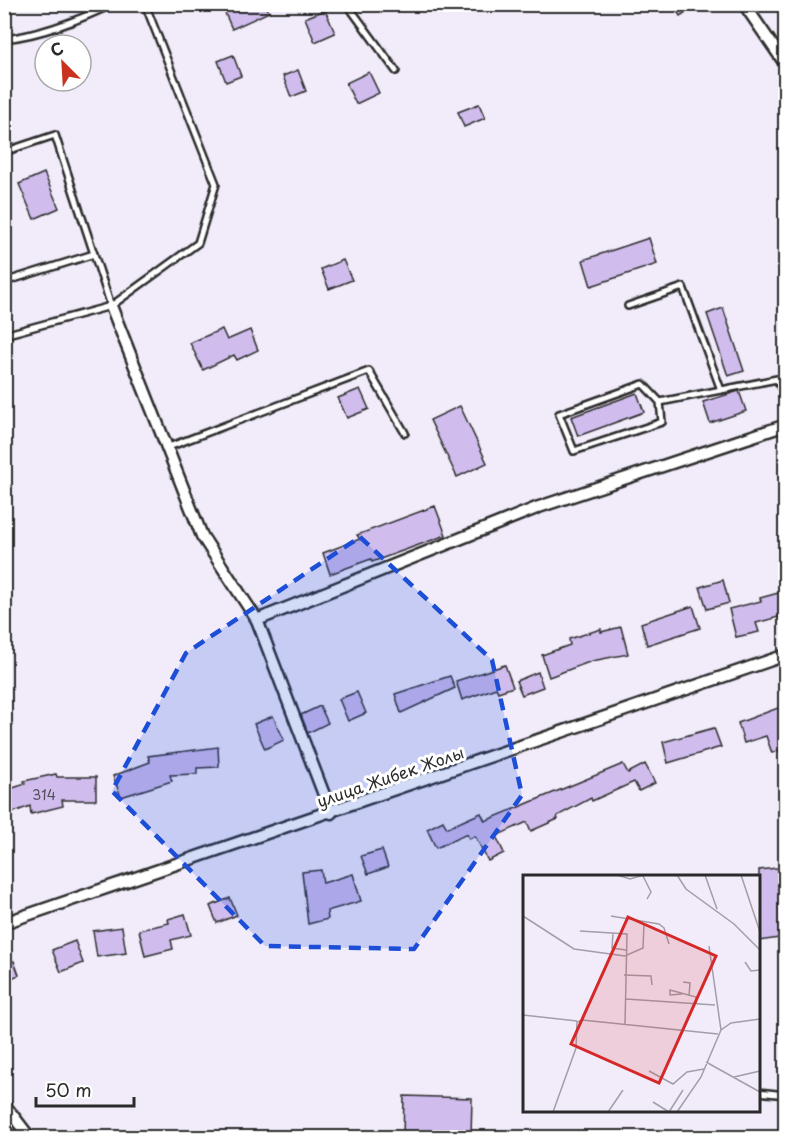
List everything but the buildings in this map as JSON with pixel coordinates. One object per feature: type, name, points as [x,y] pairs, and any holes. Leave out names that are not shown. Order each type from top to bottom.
[{"type":"street","points":[[744,4],[786,65]]},
{"type":"street","points":[[111,306],[202,536],[257,620],[331,813]]},
{"type":"street","points":[[257,620],[539,507],[786,425]]},
{"type":"street","name":"улица Жибек Жолы","points":[[4,923],[331,813],[786,655]]},
{"type":"street","points":[[4,1104],[30,1137]]},
{"type":"lane","points":[[4,39],[21,37],[82,18],[113,4]]},
{"type":"lane","points":[[4,335],[111,306],[198,243],[216,184],[145,4]]},
{"type":"lane","points":[[347,4],[396,71]]},
{"type":"lane","points":[[4,152],[55,135],[111,306]]},
{"type":"lane","points":[[4,282],[93,254]]},
{"type":"lane","points":[[628,306],[683,287],[721,390]]},
{"type":"lane","points":[[166,448],[369,371],[405,433]]},
{"type":"lane","points":[[660,402],[777,379],[786,398]]},
{"type":"lane","points":[[643,384],[660,402],[662,422],[574,452],[559,414],[643,384]]},
{"type":"lane","points":[[760,1092],[786,1095]]},
{"type":"highlighted area","points":[[360,537],[492,660],[522,795],[414,949],[265,946],[112,791],[186,653]]}]
